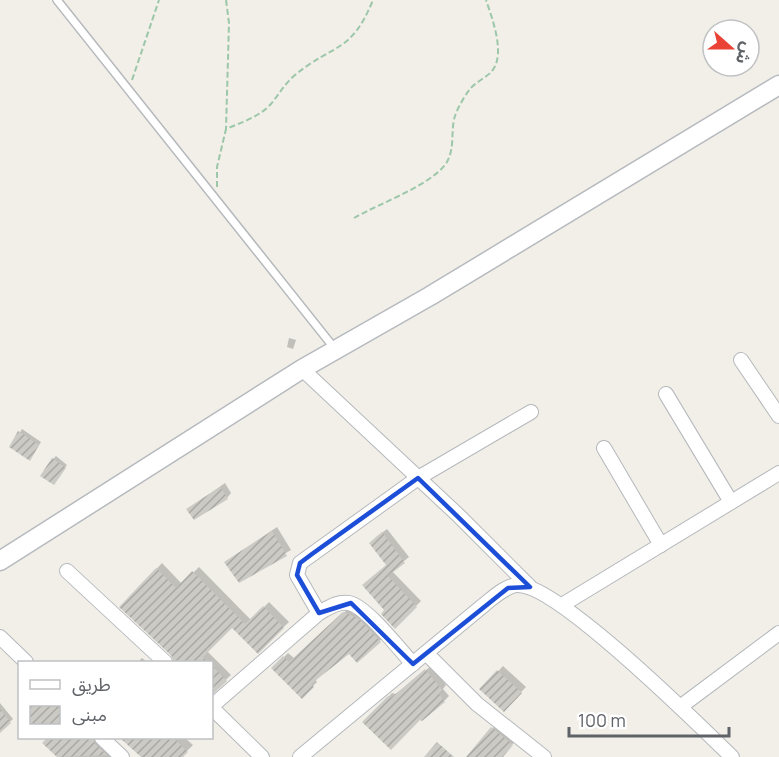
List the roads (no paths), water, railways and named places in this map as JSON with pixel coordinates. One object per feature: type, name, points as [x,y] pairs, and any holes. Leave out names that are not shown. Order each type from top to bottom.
[{"type":"street","points":[[0,561],[302,369],[430,296],[779,85]]},
{"type":"street","points":[[741,360],[779,416]]},
{"type":"street","points":[[302,369],[530,587],[562,605],[680,707],[732,757]]},
{"type":"street","points":[[666,394],[730,502]]},
{"type":"street","points":[[319,613],[297,575],[300,563],[418,478],[531,412]]},
{"type":"street","points":[[604,448],[661,545]]},
{"type":"street","points":[[562,605],[779,473]]},
{"type":"street","points":[[67,571],[163,661]]},
{"type":"street","points":[[300,757],[508,588],[530,587]]},
{"type":"street","points":[[213,706],[319,613],[339,603],[351,603],[363,611],[413,664]]},
{"type":"street","points":[[680,707],[779,633]]},
{"type":"street","points":[[0,637],[24,661]]},
{"type":"street","points":[[426,653],[477,704],[544,757]]},
{"type":"street","points":[[213,708],[262,757]]},
{"type":"street","points":[[103,739],[122,757]]},
{"type":"lane","points":[[57,0],[335,349]]}]
